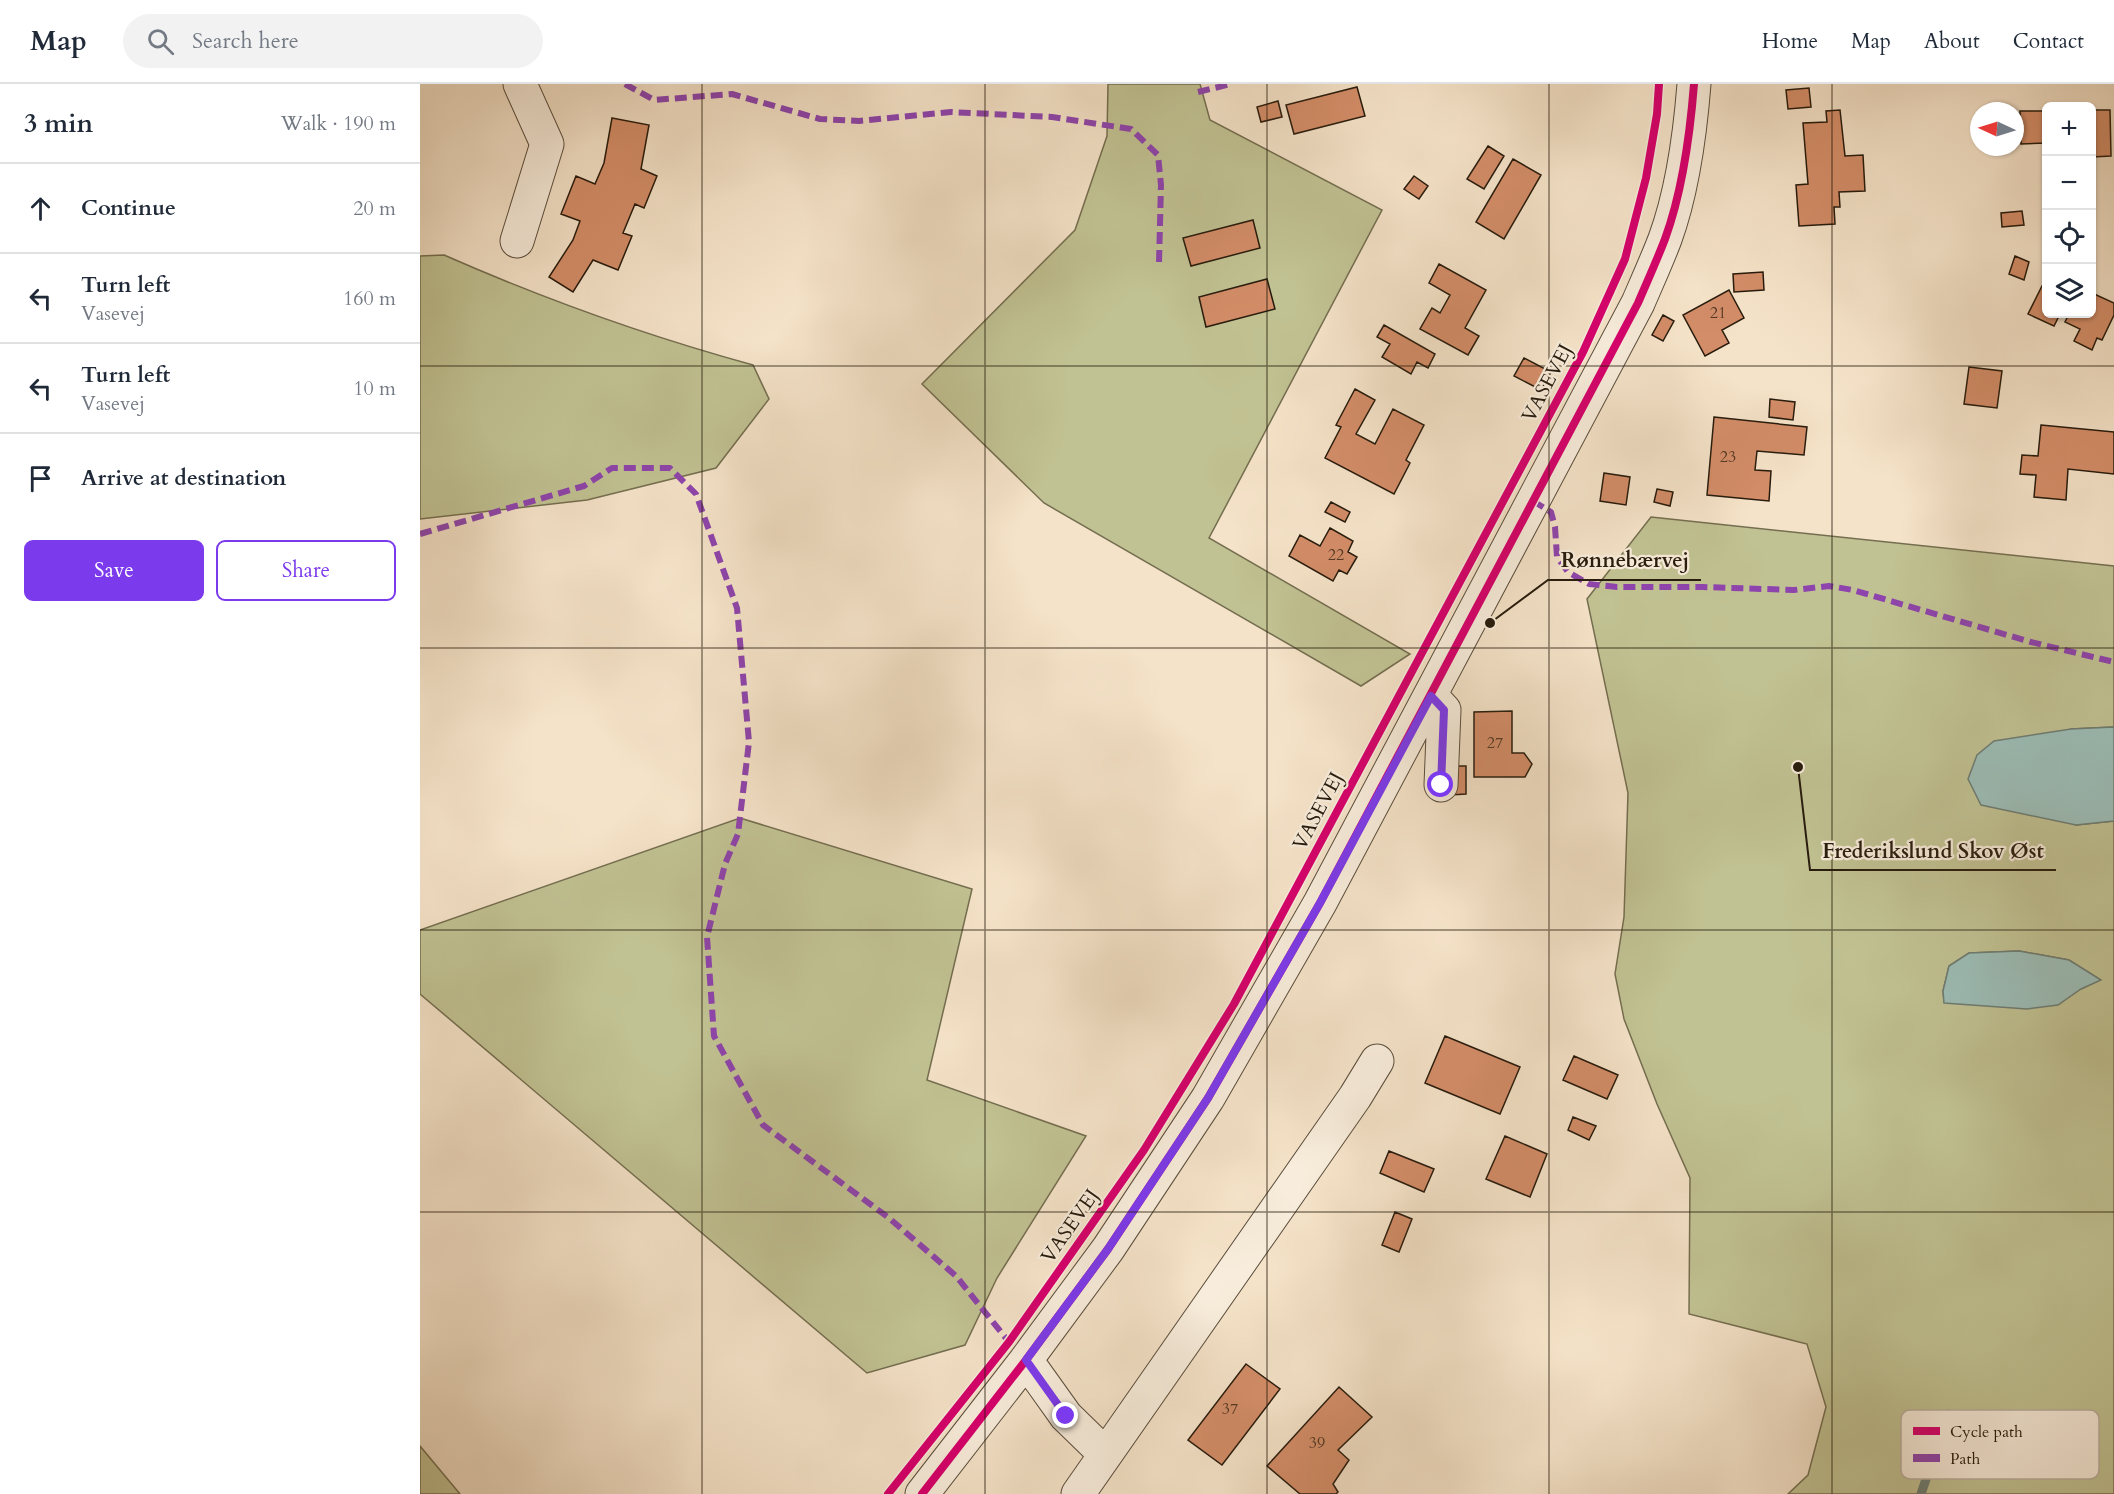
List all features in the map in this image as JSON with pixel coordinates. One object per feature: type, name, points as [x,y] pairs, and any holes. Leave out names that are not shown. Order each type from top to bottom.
[{"type":"street","points":[[517,241],[548,144],[520,84]]},
{"type":"street","points":[[922,1494],[1026,1360],[1108,1249],[1208,1098],[1320,903],[1638,303],[1666,237],[1680,181],[1691,121],[1694,84]]},
{"type":"street","points":[[1431,696],[1444,710],[1441,785]]},
{"type":"street","points":[[1093,1480],[1355,1098],[1377,1061]]},
{"type":"street","points":[[1026,1360],[1066,1416],[1093,1480]]},
{"type":"green space","points":[[1108,84],[1200,84],[1210,120],[1382,210],[1209,538],[1410,654],[1361,686],[1044,503],[922,384],[1075,230],[1107,136]]},
{"type":"green space","points":[[444,255],[596,316],[753,365],[769,399],[716,468],[587,500],[420,519],[420,256]]},
{"type":"green space","points":[[1651,517],[2114,566],[2114,727],[2071,729],[2076,825],[2114,821],[2114,1494],[1788,1494],[1808,1475],[1826,1407],[1807,1344],[1689,1314],[1690,1178],[1657,1104],[1624,1019],[1615,974],[1624,917],[1628,793],[1587,599]],"holes":[[[2019,951],[2069,960],[2100,980],[2081,989],[1944,1002],[1943,991],[1949,966],[1969,953]]]},
{"type":"green space","points":[[740,818],[972,889],[927,1080],[1086,1136],[997,1278],[965,1345],[867,1373],[420,994],[420,930]]},
{"type":"green space","points":[[420,1446],[460,1494],[420,1494]]},
{"type":"water","points":[[2114,727],[2114,821],[2076,825],[1981,805],[1968,779],[1977,755],[1994,741],[2071,729]]},
{"type":"water","points":[[2019,951],[2069,960],[2101,980],[2081,989],[2058,1005],[2027,1009],[1944,1003],[1943,991],[1949,966],[1969,953]]},
{"type":"building","points":[[1357,87],[1365,116],[1294,134],[1286,105]]},
{"type":"building","points":[[1809,88],[1811,107],[1788,109],[1786,90]]},
{"type":"building","points":[[1278,101],[1282,117],[1261,122],[1257,107]]},
{"type":"building","points":[[1840,110],[1845,156],[1863,155],[1865,191],[1839,192],[1840,207],[1834,207],[1835,224],[1799,226],[1796,185],[1808,184],[1803,123],[1827,122],[1826,111]]},
{"type":"building","points":[[2096,110],[2110,110],[2111,156],[2096,157]]},
{"type":"building","points":[[2024,111],[2042,111],[2042,143],[2024,144]]},
{"type":"building","points":[[612,118],[649,125],[641,169],[657,176],[644,208],[635,204],[623,233],[632,236],[618,270],[593,260],[573,292],[549,277],[573,240],[580,221],[561,214],[576,176],[595,184],[604,163]]},
{"type":"building","points":[[1488,146],[1504,156],[1484,189],[1467,179]]},
{"type":"building","points":[[1513,159],[1541,175],[1504,239],[1476,222]]},
{"type":"building","points":[[1414,176],[1428,186],[1419,199],[1404,189]]},
{"type":"building","points":[[2022,211],[2024,225],[2002,227],[2001,213]]},
{"type":"building","points":[[1253,220],[1260,248],[1191,266],[1183,238]]},
{"type":"building","points":[[2015,256],[2029,262],[2024,280],[2009,274]]},
{"type":"building","points":[[1439,264],[1486,290],[1465,328],[1479,336],[1468,355],[1420,329],[1432,308],[1440,313],[1450,295],[1429,283]]},
{"type":"building","points":[[1763,272],[1764,290],[1734,292],[1733,274]]},
{"type":"building","points":[[1267,279],[1275,309],[1206,327],[1199,297]]},
{"type":"building","points":[[2042,286],[2042,318],[2058,318],[2054,326],[2028,314]]},
{"type":"building","points":[[1729,290],[1744,318],[1722,330],[1729,343],[1705,356],[1683,315]]},
{"type":"building","points":[[2096,295],[2114,303],[2114,315],[2102,340],[2097,338],[2092,350],[2074,341],[2080,329],[2065,322],[2067,318],[2096,318]]},
{"type":"building","points":[[1663,315],[1674,321],[1663,341],[1652,335]]},
{"type":"building","points":[[1384,325],[1435,354],[1428,368],[1417,362],[1411,374],[1382,357],[1390,344],[1377,337]]},
{"type":"building","points":[[1524,358],[1551,372],[1541,390],[1514,376]]},
{"type":"building","points":[[1969,367],[2002,371],[1997,408],[1964,404]]},
{"type":"building","points":[[1355,389],[1375,400],[1356,434],[1375,444],[1393,409],[1424,425],[1406,460],[1410,463],[1394,494],[1325,458],[1341,427],[1336,425]]},
{"type":"building","points":[[1770,399],[1795,402],[1793,420],[1769,417]]},
{"type":"building","points":[[1714,417],[1807,427],[1804,455],[1757,451],[1755,470],[1771,471],[1769,501],[1707,495]]},
{"type":"building","points":[[2041,425],[2114,432],[2114,474],[2068,469],[2066,500],[2034,497],[2036,475],[2020,474],[2022,455],[2038,456]]},
{"type":"building","points":[[1604,473],[1630,477],[1626,505],[1600,501]]},
{"type":"building","points":[[1657,489],[1673,492],[1670,506],[1654,502]]},
{"type":"building","points":[[1331,502],[1350,512],[1345,522],[1325,512]]},
{"type":"building","points":[[1330,528],[1353,541],[1348,552],[1357,557],[1347,574],[1339,570],[1333,581],[1289,556],[1300,535],[1320,546]]},
{"type":"building","points":[[1512,711],[1512,753],[1524,753],[1532,764],[1525,777],[1474,777],[1474,712]]},
{"type":"building","points":[[1450,766],[1466,766],[1466,794],[1450,795]]},
{"type":"building","points":[[1445,1036],[1520,1067],[1500,1114],[1425,1083]]},
{"type":"building","points":[[1574,1056],[1618,1075],[1607,1099],[1563,1080]]},
{"type":"building","points":[[1573,1117],[1596,1126],[1589,1140],[1568,1130]]},
{"type":"building","points":[[1505,1136],[1547,1154],[1530,1197],[1486,1179]]},
{"type":"building","points":[[1389,1151],[1434,1169],[1424,1192],[1380,1173]]},
{"type":"building","points":[[1395,1212],[1412,1219],[1399,1252],[1382,1245]]},
{"type":"building","points":[[1246,1364],[1280,1389],[1222,1465],[1188,1440]]},
{"type":"building","points":[[1339,1387],[1372,1417],[1338,1450],[1349,1460],[1333,1484],[1338,1492],[1336,1494],[1300,1494],[1267,1466]]},
{"type":"waterway","points":[[1921,1494],[1926,1479]]},
{"type":"marked path","points":[[625,84],[654,100],[732,94],[820,119],[859,121],[951,112],[1052,117],[1131,129],[1158,155],[1161,185],[1159,263]]},
{"type":"marked path","points":[[1198,92],[1231,84]]},
{"type":"marked path","points":[[420,534],[584,486],[612,468],[670,468],[696,494],[737,608],[749,742],[738,834],[725,864],[707,937],[714,1036],[763,1125],[889,1218],[956,1276],[1009,1342]]},
{"type":"marked path","points":[[1533,501],[1551,512],[1555,527],[1557,557],[1568,572],[1589,584],[1617,587],[1794,590],[1829,586],[1853,590],[2031,642],[2114,662]]},
{"type":"cycle path","name":"VASEVEJ","points":[[888,1494],[1009,1342],[1144,1150],[1234,1004],[1583,352],[1625,259],[1646,178],[1657,114],[1659,84]]},
{"type":"cycle path","points":[[922,1494],[1026,1360],[1108,1249],[1208,1098],[1320,903],[1638,303],[1665,239],[1677,201],[1688,143],[1694,84]]},
{"type":"place","name":"Rønnebærvej","points":[[1490,623]]},
{"type":"place","name":"Frederikslund Skov Øst","points":[[1798,767]]},
{"type":"route","points":[[1066,1416],[1026,1360],[1108,1249],[1208,1098],[1320,903],[1431,696],[1444,710],[1441,785]]}]
